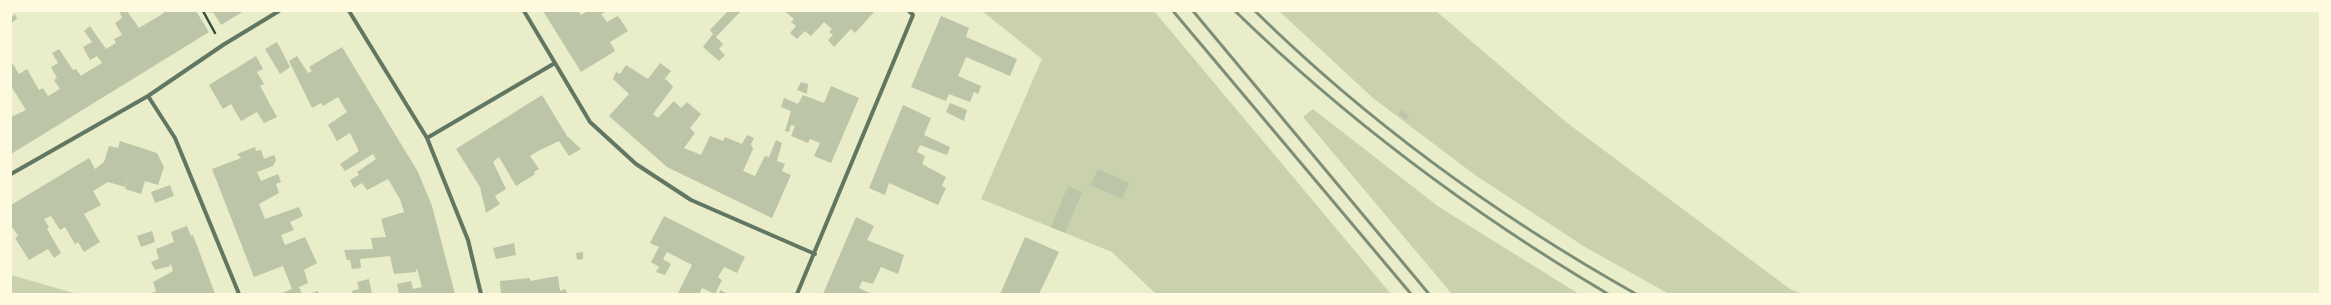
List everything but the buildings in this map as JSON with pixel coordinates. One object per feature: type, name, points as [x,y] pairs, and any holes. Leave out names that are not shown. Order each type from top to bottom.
[{"type":"street","points":[[11,174],[148,96],[279,11]]},
{"type":"street","points":[[349,11],[427,138],[468,240],[481,294]]},
{"type":"street","points":[[524,11],[590,122],[636,164],[691,200],[815,254]]},
{"type":"street","points":[[797,294],[815,254],[913,15],[909,11]]},
{"type":"street","points":[[427,138],[555,63]]},
{"type":"street","points":[[148,96],[175,138],[239,294]]},
{"type":"path","points":[[203,11],[223,46]]},
{"type":"green space","points":[[982,11],[1154,11],[1391,294],[1156,294],[1112,252],[981,199],[1042,59]]},
{"type":"green space","points":[[1279,11],[1436,11],[1566,122],[1790,289],[1802,294],[1669,294],[1585,247],[1475,175],[1373,98]]},
{"type":"green space","points":[[1313,109],[1439,207],[1579,294],[1452,294],[1303,117]]},
{"type":"green space","points":[[11,275],[77,294],[11,294]]},
{"type":"railway","points":[[1173,11],[1411,294]]},
{"type":"railway","points":[[1193,11],[1429,294]]},
{"type":"railway","points":[[1235,11],[1322,90],[1413,163],[1460,198],[1509,231],[1608,294]]},
{"type":"railway","points":[[1255,11],[1298,52],[1343,91],[1436,165],[1534,233],[1636,294]]}]
